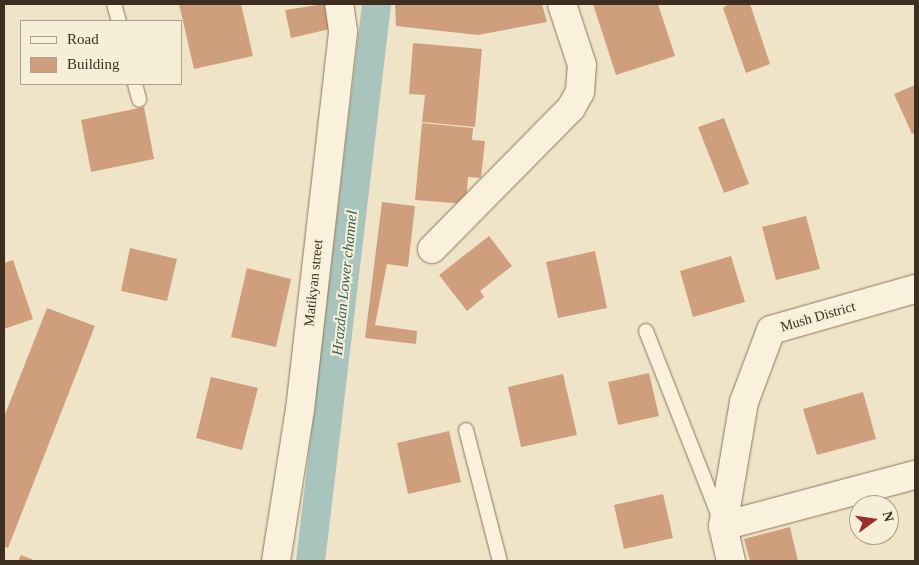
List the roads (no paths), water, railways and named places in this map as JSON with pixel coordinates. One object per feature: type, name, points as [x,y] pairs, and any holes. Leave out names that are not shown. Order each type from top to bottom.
[{"type":"street","name":"Matikyan street","points":[[276,561],[300,410],[339,60],[340,4]]},
{"type":"street","points":[[432,249],[571,108],[580,92],[582,65],[562,4]]},
{"type":"street","name":"Mush District","points":[[732,561],[723,526],[744,402],[771,330],[915,290]]},
{"type":"street","points":[[723,526],[915,475]]},
{"type":"lane","points":[[114,4],[119,20]]},
{"type":"lane","points":[[135,85],[139,99]]},
{"type":"lane","points":[[646,331],[723,526]]},
{"type":"lane","points":[[466,430],[500,561]]},
{"type":"waterway","name":"Hrazdan Lower channel","points":[[310,561],[376,4]]}]
